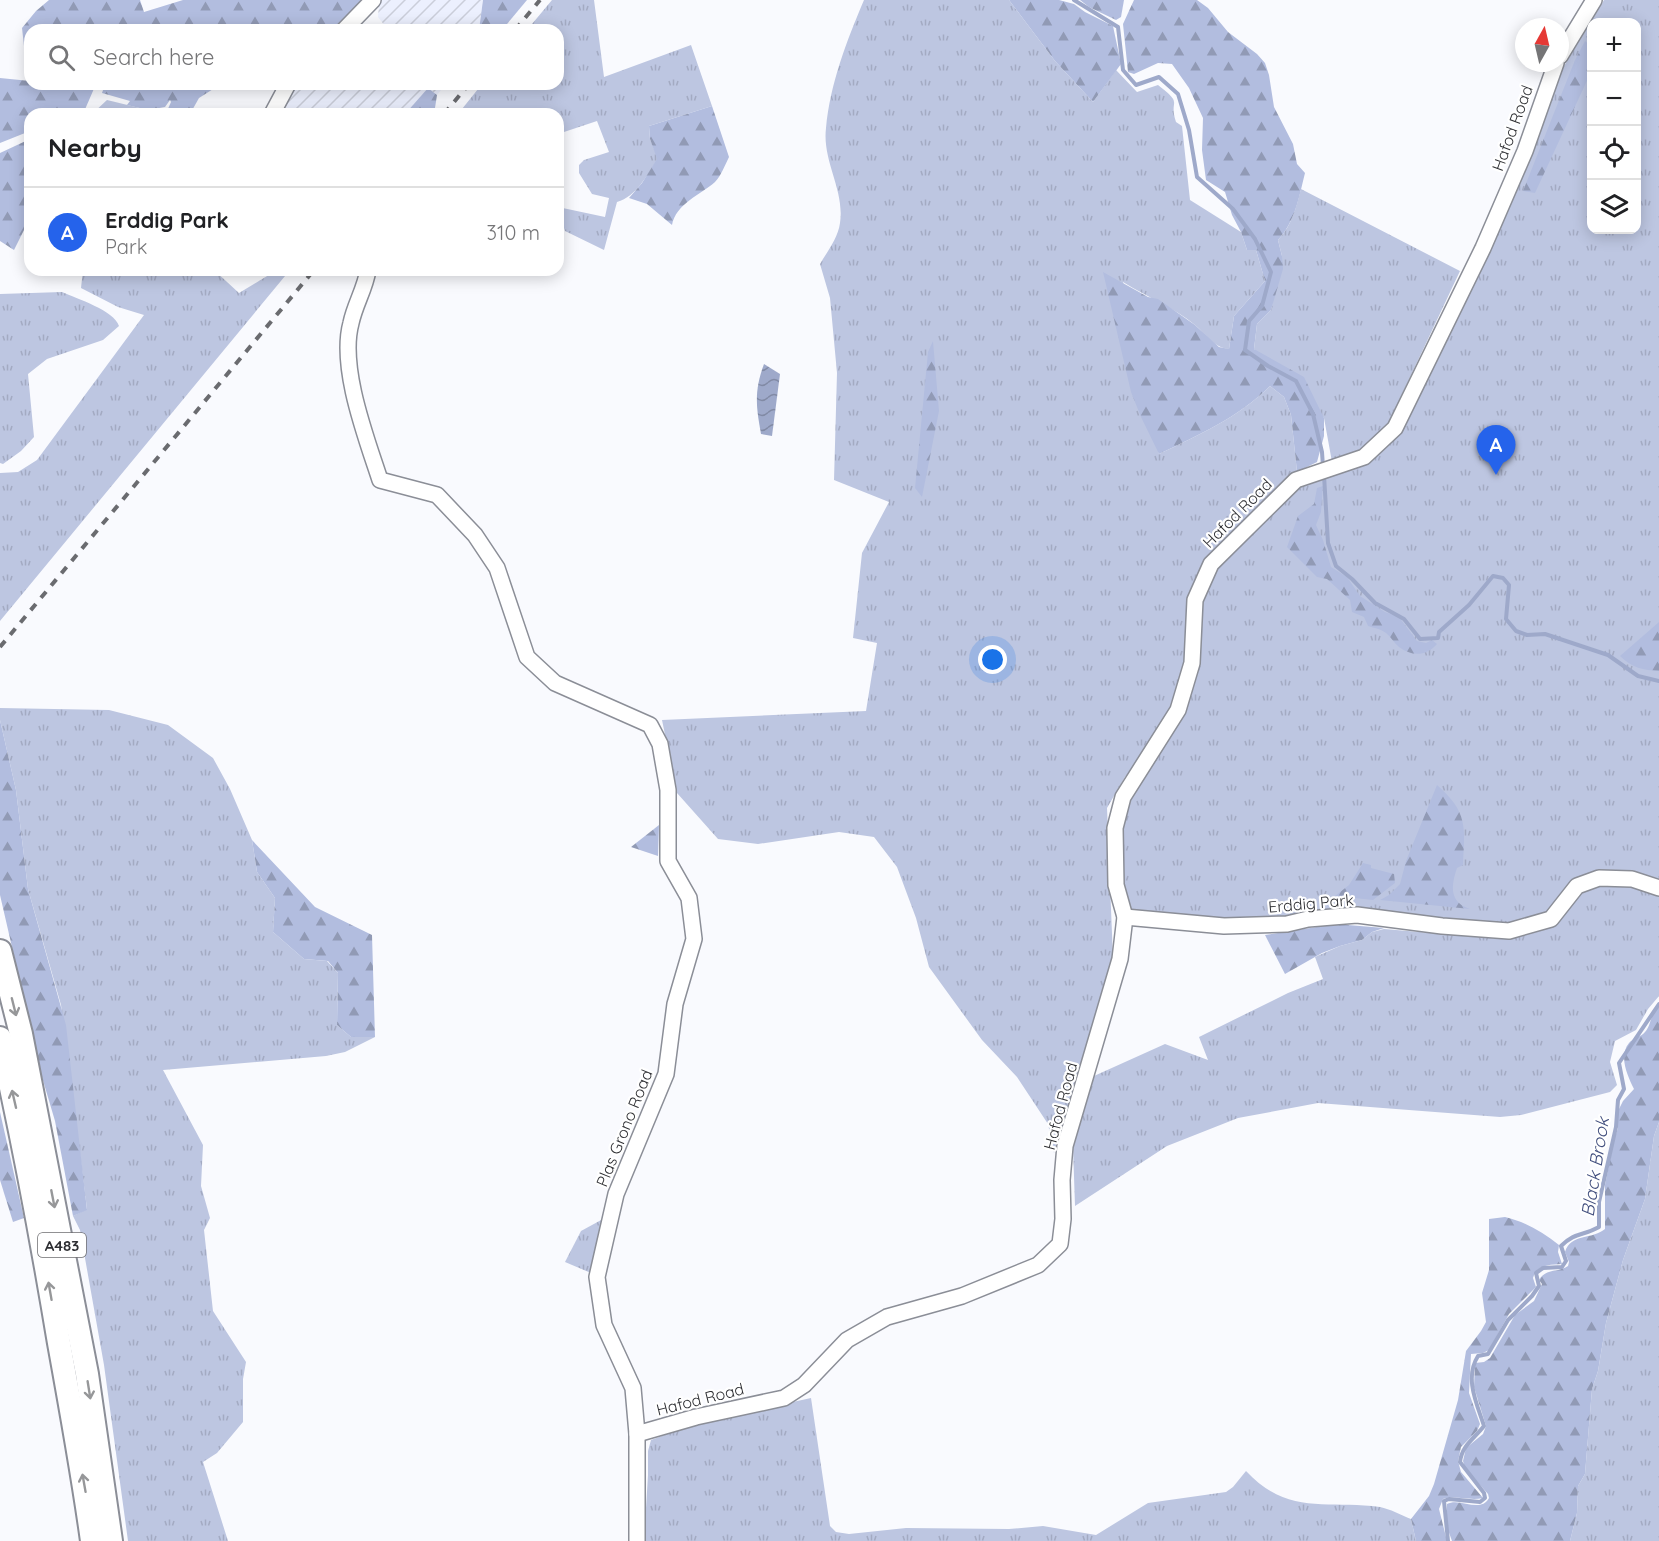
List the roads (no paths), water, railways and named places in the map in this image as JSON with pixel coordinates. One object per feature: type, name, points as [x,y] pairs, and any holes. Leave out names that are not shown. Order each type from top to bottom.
[{"type":"highway","name":"A483","points":[[0,951],[23,1046],[87,1374],[111,1541]]},
{"type":"highway","name":"A483","points":[[0,1038],[45,1258],[86,1491],[92,1541]]},
{"type":"street","points":[[350,24],[373,0]]},
{"type":"street","points":[[1569,41],[1594,0]]},
{"type":"street","name":"Hafod Road","points":[[637,1434],[696,1417],[784,1398],[804,1385],[847,1340],[887,1317],[962,1296],[1038,1264],[1060,1244],[1065,1146],[1120,959],[1125,917],[1116,885],[1115,828],[1123,797],[1178,710],[1192,663],[1195,600],[1211,564],[1296,480],[1364,458],[1395,428],[1483,248],[1525,151],[1553,72]]},
{"type":"street","points":[[275,108],[285,90]]},
{"type":"street","name":"Plas Grono Road","points":[[367,276],[366,285],[350,323],[348,360],[361,421],[380,480],[437,495],[475,535],[497,568],[527,657],[555,683],[650,725],[660,744],[668,790],[668,861],[689,898],[694,939],[675,1004],[666,1074],[616,1194],[597,1277],[604,1325],[633,1388],[637,1434]]},
{"type":"street","name":"Erddig Park","points":[[1125,917],[1224,926],[1287,924],[1308,919],[1357,915],[1442,926],[1509,931],[1551,919],[1577,886],[1599,878],[1632,879],[1659,888]]},
{"type":"street","points":[[637,1434],[637,1541]]},
{"type":"water","points":[[764,364],[780,374],[772,436],[761,434],[758,415],[757,391]]},
{"type":"waterway","points":[[1074,0],[1118,27],[1123,70],[1136,85],[1159,77],[1178,94],[1189,130],[1197,177],[1233,209],[1255,239],[1271,272],[1262,306],[1249,321],[1245,350],[1296,381],[1313,414],[1323,467]]},
{"type":"waterway","points":[[1324,475],[1328,543],[1336,566],[1375,603],[1404,619],[1420,639],[1438,638],[1439,632],[1469,605],[1493,576],[1503,578],[1509,585],[1506,619],[1516,631],[1527,635],[1545,634],[1608,655],[1638,676],[1659,681]]},
{"type":"waterway","name":"Black Brook","points":[[1448,1541],[1444,1501],[1449,1499],[1480,1502],[1485,1498],[1484,1493],[1460,1462],[1466,1447],[1484,1426],[1473,1391],[1474,1364],[1478,1356],[1488,1354],[1508,1320],[1539,1286],[1536,1273],[1543,1268],[1562,1267],[1566,1261],[1561,1246],[1575,1236],[1599,1227],[1599,1202],[1616,1127],[1618,1100],[1624,1089],[1619,1063],[1659,1004]]},
{"type":"railway","points":[[520,24],[540,0]]},
{"type":"railway","points":[[449,108],[464,90]]},
{"type":"railway","points":[[0,647],[309,276]]},
{"type":"place","name":"Erddig Park","points":[[1496,475]]}]
